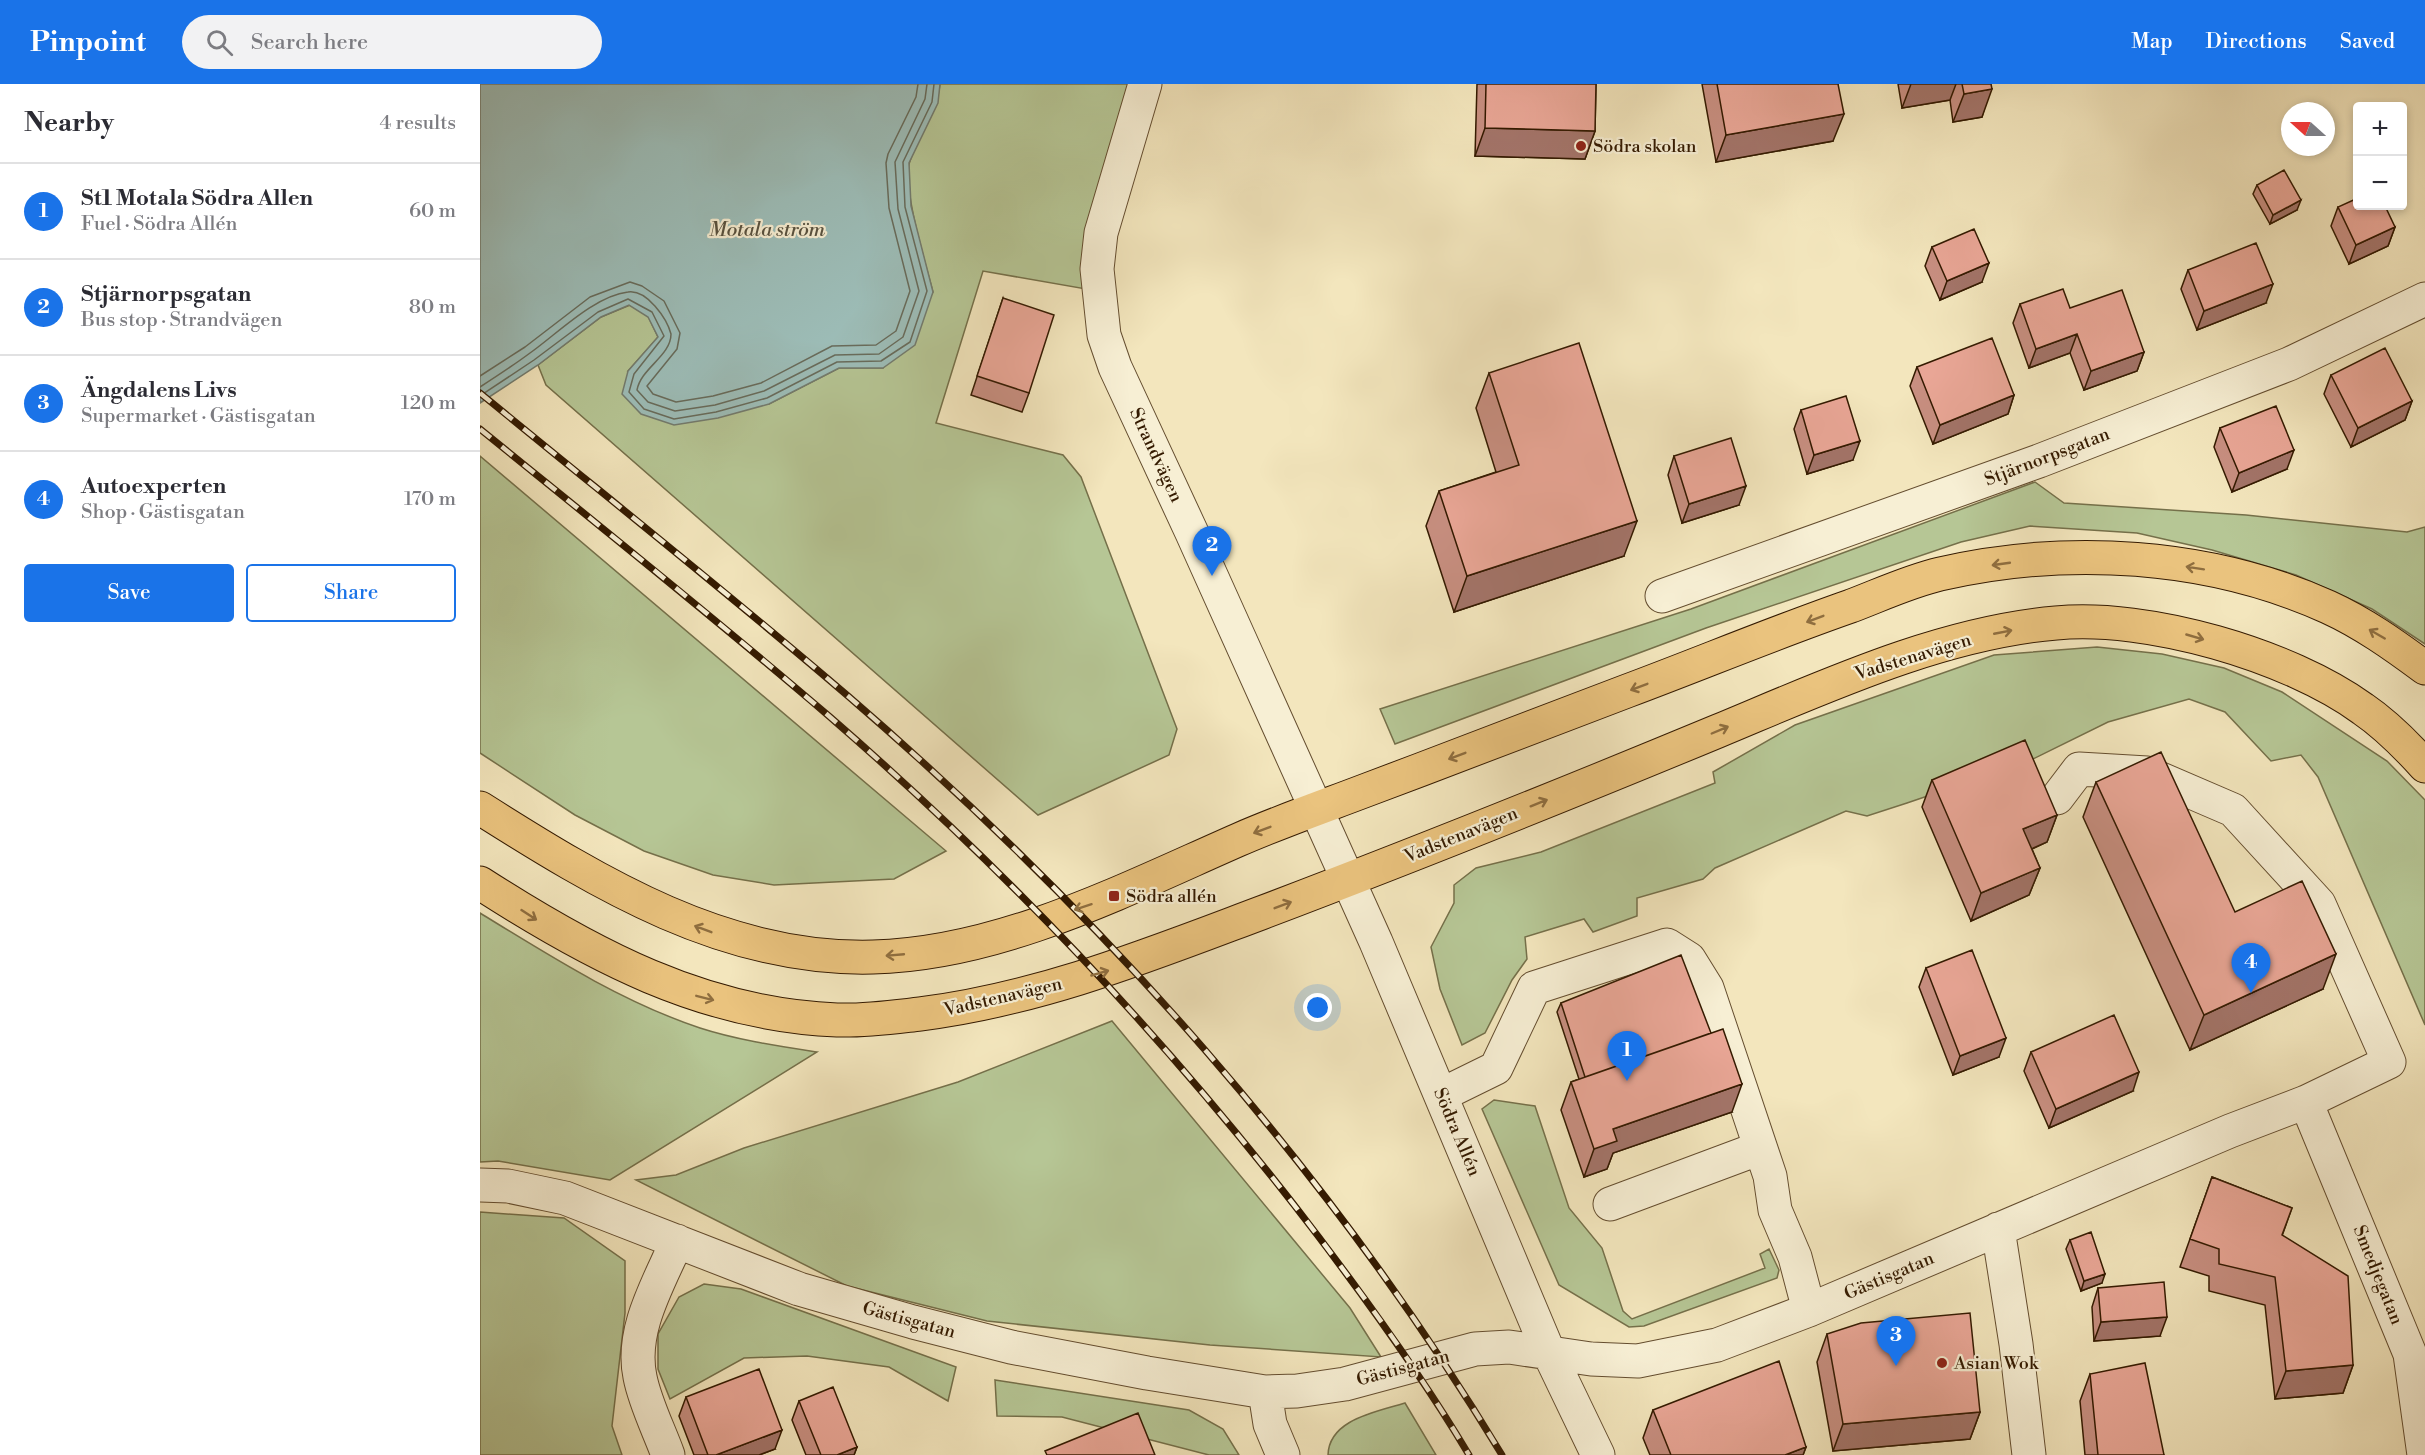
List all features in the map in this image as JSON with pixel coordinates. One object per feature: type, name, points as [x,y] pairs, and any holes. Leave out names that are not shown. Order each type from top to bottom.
[{"type":"main road","points":[[480,808],[558,858],[643,904],[708,931],[770,947],[815,954],[871,958],[921,953],[984,940],[1114,896],[1242,838],[1936,575],[2000,564],[2069,556],[2144,560],[2217,571],[2286,590],[2332,609],[2384,638],[2425,668]]},
{"type":"main road","name":"Vadstenavägen","points":[[480,883],[540,921],[598,952],[689,994],[790,1016],[841,1020],[942,1011],[1024,995],[1114,969],[1348,880],[1862,670],[2000,632],[2057,622],[2114,623],[2172,631],[2234,648],[2302,675],[2363,709],[2425,766]]},
{"type":"street","name":"Strandvägen","points":[[1145,84],[1101,233],[1097,269],[1104,335],[1115,367],[1317,809]]},
{"type":"street","name":"Stjärnorpsgatan","points":[[1662,596],[2039,461],[2289,364],[2425,299]]},
{"type":"street","name":"Gästisgatan","points":[[480,1185],[508,1186],[565,1197],[799,1289],[913,1323],[1011,1347],[1147,1373],[1265,1392],[1297,1391],[1345,1384],[1474,1349],[1509,1347],[1591,1359],[1638,1361],[1668,1357],[1717,1345],[1809,1310],[2230,1131],[2306,1102],[2389,1062],[2319,904],[2233,810],[2147,773],[2079,769],[2057,798]]},
{"type":"street","name":"Södra Allén","points":[[1317,809],[1442,1095],[1549,1353],[1598,1455]]},
{"type":"street","points":[[1442,1095],[1496,1068],[1534,988],[1666,945],[1689,958],[1707,988],[1770,1176],[1775,1210],[1795,1257],[1809,1310]]},
{"type":"street","name":"Smedjegatan","points":[[2306,1102],[2410,1354],[2424,1455]]},
{"type":"street","points":[[1610,1204],[1760,1148]]},
{"type":"street","points":[[1998,1229],[2016,1344],[2029,1455]]},
{"type":"street","points":[[668,1455],[640,1377],[639,1358],[645,1314],[677,1241]]},
{"type":"street","points":[[1265,1392],[1270,1424],[1283,1455]]},
{"type":"green space","points":[[940,84],[1136,84],[1103,292],[983,271],[936,423],[1063,455],[1081,477],[1177,729],[1169,755],[1038,815],[546,385],[538,365],[601,317],[630,305],[648,316],[658,337],[628,371],[769,404],[839,368],[883,368],[933,292],[911,205],[908,172],[914,151],[932,114]]},
{"type":"green space","points":[[480,456],[946,851],[894,879],[774,885],[713,875],[644,851],[575,815],[480,753]]},
{"type":"green space","points":[[2035,482],[2064,503],[2246,515],[2407,532],[2425,527],[2425,644],[2372,609],[2296,575],[2212,550],[2137,533],[2030,526],[1961,542],[1706,628],[1395,744],[1380,709],[1691,609]]},
{"type":"green space","points":[[2097,647],[2162,654],[2224,668],[2282,692],[2387,761],[2425,800],[2425,1025],[2318,777],[2301,755],[2271,761],[2225,712],[2189,699],[2108,722],[2027,762],[1907,803],[1867,816],[1846,811],[1715,868],[1703,879],[1637,898],[1637,916],[1593,932],[1584,919],[1525,937],[1527,959],[1512,980],[1485,1033],[1462,1045],[1440,989],[1431,947],[1454,903],[1454,885],[1476,868],[1541,852],[1715,783],[1713,772],[1795,725],[1994,655]]},
{"type":"green space","points":[[480,913],[587,977],[671,1017],[728,1036],[817,1052],[610,1180],[498,1161],[480,1162]]},
{"type":"green space","points":[[1112,1021],[1350,1308],[1381,1357],[1210,1345],[987,1321],[847,1286],[636,1180],[676,1175],[744,1148],[958,1082]]},
{"type":"green space","points":[[1494,1100],[1535,1106],[1569,1208],[1602,1248],[1623,1311],[1632,1319],[1765,1268],[1760,1254],[1769,1249],[1779,1270],[1777,1278],[1644,1326],[1629,1327],[1559,1285],[1482,1109]]},
{"type":"green space","points":[[480,1212],[564,1218],[625,1261],[625,1313],[612,1426],[622,1455],[480,1455]]},
{"type":"green space","points":[[704,1284],[741,1289],[956,1367],[948,1401],[889,1367],[807,1356],[744,1358],[670,1399],[658,1369],[658,1334],[679,1297]]},
{"type":"green space","points":[[995,1380],[1189,1410],[1223,1429],[1239,1455],[1209,1455],[1062,1417],[997,1416]]},
{"type":"green space","points":[[1405,1403],[1436,1455],[1328,1455],[1330,1443],[1345,1425],[1369,1414]]},
{"type":"water","name":"Motala ström","points":[[480,84],[940,84],[938,103],[909,163],[911,206],[933,292],[915,345],[883,368],[839,368],[769,404],[718,418],[674,425],[641,414],[622,394],[628,371],[658,337],[648,317],[629,305],[601,317],[538,365],[480,403]]},
{"type":"building","points":[[1486,84],[1596,84],[1595,131],[1485,128]]},
{"type":"building","points":[[1717,84],[1838,84],[1844,114],[1726,135]]},
{"type":"building","points":[[1962,84],[1991,84],[1992,89],[1964,94]]},
{"type":"building","points":[[2284,170],[2301,200],[2273,215],[2257,185]]},
{"type":"building","points":[[2353,200],[2353,210],[2387,210],[2395,227],[2356,245],[2338,207]]},
{"type":"building","points":[[1974,229],[1989,263],[1947,281],[1932,247]]},
{"type":"building","points":[[2256,243],[2273,284],[2204,311],[2188,270]]},
{"type":"building","points":[[2063,289],[2070,308],[2122,290],[2144,352],[2091,371],[2077,334],[2036,349],[2020,304]]},
{"type":"building","points":[[1003,298],[1054,315],[1029,393],[977,376]]},
{"type":"building","points":[[1992,338],[2014,395],[1940,425],[1917,367]]},
{"type":"building","points":[[1579,343],[1637,521],[1467,576],[1439,491],[1519,465],[1489,373]]},
{"type":"building","points":[[2385,348],[2412,401],[2358,428],[2331,375]]},
{"type":"building","points":[[1846,396],[1860,441],[1814,455],[1801,410]]},
{"type":"building","points":[[2276,406],[2294,450],[2239,473],[2220,428]]},
{"type":"building","points":[[1731,438],[1746,486],[1689,504],[1674,456]]},
{"type":"building","points":[[2025,740],[2057,815],[2023,829],[2040,868],[1981,893],[1932,780]]},
{"type":"building","points":[[2161,752],[2235,912],[2302,881],[2336,954],[2204,1015],[2096,782]]},
{"type":"building","points":[[1972,950],[2006,1038],[1960,1056],[1926,968]]},
{"type":"building","points":[[1681,955],[1711,1033],[1585,1077],[1561,1003]]},
{"type":"building","points":[[2114,1015],[2139,1072],[2056,1109],[2031,1052]]},
{"type":"building","points":[[1723,1029],[1742,1084],[1613,1129],[1617,1141],[1594,1149],[1571,1082]]},
{"type":"building","points":[[2212,1177],[2292,1208],[2282,1235],[2348,1276],[2353,1365],[2286,1371],[2275,1277],[2219,1264],[2219,1249],[2190,1239]]},
{"type":"building","points":[[2091,1232],[2105,1274],[2084,1281],[2070,1240]]},
{"type":"building","points":[[2164,1282],[2167,1317],[2101,1322],[2098,1288]]},
{"type":"building","points":[[1970,1313],[1980,1412],[1843,1424],[1827,1334],[1861,1323]]},
{"type":"building","points":[[1779,1361],[1806,1447],[1785,1455],[1671,1455],[1653,1410]]},
{"type":"building","points":[[2145,1363],[2164,1455],[2098,1455],[2090,1374]]},
{"type":"building","points":[[759,1369],[782,1430],[716,1455],[708,1455],[686,1397]]},
{"type":"building","points":[[833,1387],[857,1447],[837,1455],[821,1455],[799,1401]]},
{"type":"building","points":[[1138,1413],[1155,1455],[1047,1455],[1045,1451]]},
{"type":"railway","points":[[480,393],[848,696],[942,779],[1033,866],[1205,1050],[1286,1147],[1362,1246],[1435,1349],[1502,1455]]},
{"type":"railway","points":[[480,429],[830,717],[897,776],[1026,900],[1148,1030],[1263,1166],[1358,1289],[1434,1399],[1469,1455]]},
{"type":"place","name":"Södra skolan","points":[[1581,146]]},
{"type":"place","name":"Stjärnorpsgatan","points":[[1212,576]]},
{"type":"place","name":"Södra allén","points":[[1114,896]]},
{"type":"place","name":"Autoexperten","points":[[2251,993]]},
{"type":"place","name":"St1 Motala Södra Allen","points":[[1627,1081]]},
{"type":"place","name":"Asian Wok","points":[[1942,1363]]},
{"type":"place","name":"Ängdalens Livs","points":[[1896,1366]]}]
